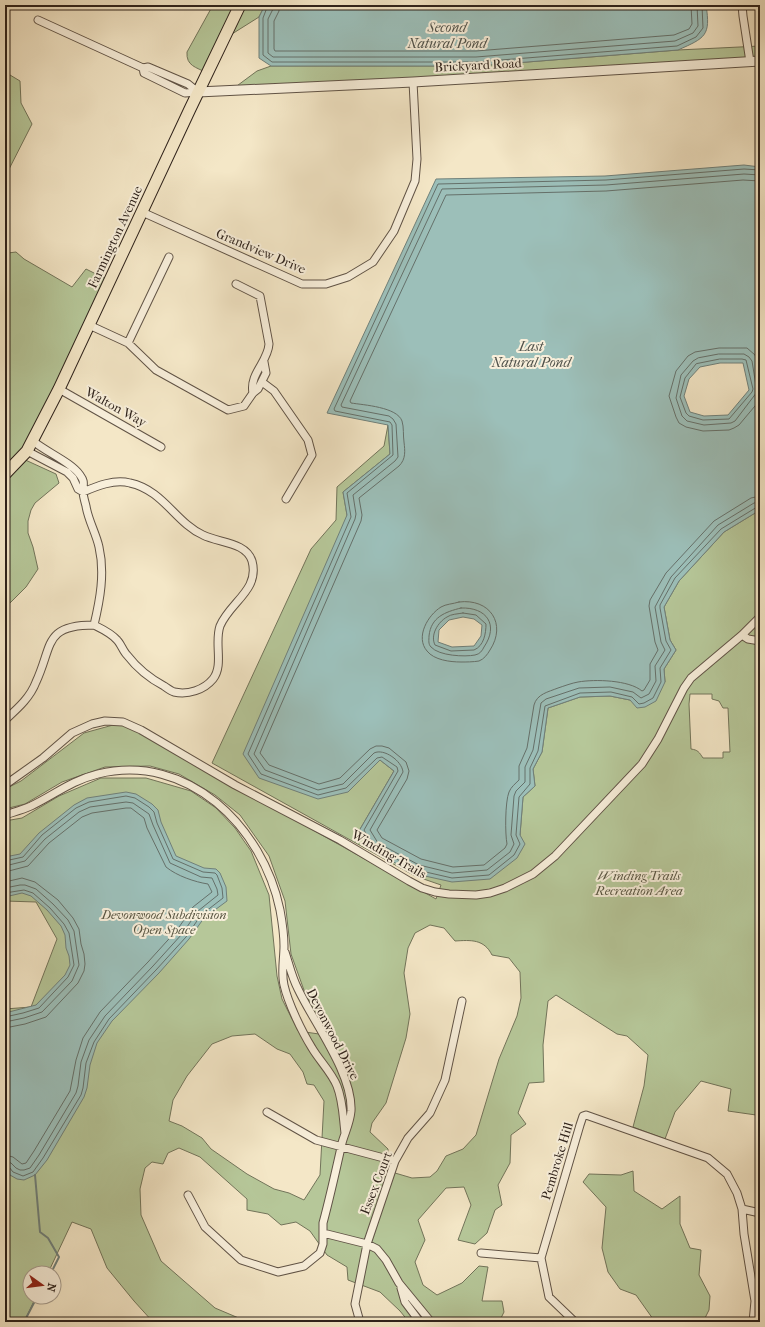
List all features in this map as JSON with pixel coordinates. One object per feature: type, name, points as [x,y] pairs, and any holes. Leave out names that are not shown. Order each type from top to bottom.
[{"type":"main road","name":"Farmington Avenue","points":[[5,474],[30,446],[59,389],[240,5]]},
{"type":"street","points":[[742,5],[750,62]]},
{"type":"street","points":[[38,20],[143,68],[148,67],[188,84],[198,92]]},
{"type":"street","name":"Brickyard Road","points":[[198,92],[413,82],[760,62]]},
{"type":"street","name":"Grandview Drive","points":[[142,212],[302,284],[326,284],[348,277],[373,262],[389,239],[402,214],[415,181],[417,159],[413,82]]},
{"type":"street","points":[[128,343],[169,257]]},
{"type":"street","points":[[89,326],[128,343],[156,370],[228,410],[244,406],[252,393],[257,370],[264,362],[269,350],[269,344],[260,296],[236,284]]},
{"type":"street","points":[[252,393],[258,390],[266,373],[264,362]]},
{"type":"street","points":[[262,382],[274,391],[308,440],[312,455],[286,499]]},
{"type":"street","name":"Walton Way","points":[[59,389],[161,447]]},
{"type":"street","points":[[30,446],[67,472],[73,478],[78,489],[83,492]]},
{"type":"street","points":[[30,446],[41,448],[71,466],[79,474],[84,483],[83,492],[86,509],[99,549],[101,568],[102,586],[94,625]]},
{"type":"street","points":[[5,720],[18,709],[36,684],[48,647],[53,637],[65,628],[78,625],[94,625],[106,631],[117,640],[125,654],[137,668],[154,681],[174,692],[189,692],[204,688],[214,678],[218,667],[217,639],[220,626],[250,586],[254,576],[249,554],[238,546],[202,535],[189,526],[160,498],[145,489],[130,483],[118,482],[98,486],[83,492]]},
{"type":"street","name":"Winding Trails","points":[[5,785],[43,758],[72,733],[92,724],[105,721],[123,722],[141,730],[235,785],[340,840],[422,888],[435,892],[455,895],[490,893],[505,888],[533,874],[555,856],[642,764],[658,739],[691,678],[742,635],[760,617]]},
{"type":"street","points":[[742,635],[748,639],[760,641]]},
{"type":"street","name":"Devonwood Drive","points":[[5,815],[31,806],[72,782],[84,777],[113,771],[137,770],[173,778],[194,787],[211,797],[235,820],[254,844],[276,892],[284,946],[297,988],[346,1080],[350,1096],[350,1123],[345,1133],[323,1223],[323,1244],[320,1253],[304,1266],[278,1272],[241,1260],[205,1227],[188,1194]]},
{"type":"street","name":"Devonwood Drive","points":[[284,946],[282,969],[284,985],[296,1016],[311,1047],[337,1084],[343,1106],[345,1133]]},
{"type":"street","name":"Essex Court","points":[[360,1322],[355,1304],[367,1244],[395,1161],[408,1138],[430,1113],[445,1080],[462,1001]]},
{"type":"street","points":[[267,1112],[316,1140],[395,1161]]},
{"type":"street","name":"Pembroke Hill","points":[[575,1322],[549,1297],[541,1258],[580,1125],[583,1116],[586,1115],[708,1158],[727,1174],[737,1194],[742,1209],[744,1234],[755,1301],[754,1322]]},
{"type":"street","points":[[742,1209],[760,1213]]},
{"type":"street","points":[[323,1233],[367,1244],[377,1249],[386,1260],[399,1282],[431,1322]]},
{"type":"street","points":[[481,1253],[541,1258]]},
{"type":"street","points":[[399,1282],[405,1302],[420,1322]]},
{"type":"green space","points":[[213,5],[265,5],[259,17],[224,39],[207,73],[192,66],[188,60],[187,52]]},
{"type":"green space","points":[[760,46],[760,61],[230,91],[257,71],[271,66],[477,66],[678,50]]},
{"type":"green space","points":[[5,72],[20,81],[21,103],[32,124],[5,177]]},
{"type":"green space","points":[[16,252],[24,259],[72,287],[86,269],[110,281],[21,458],[56,474],[59,483],[35,503],[31,510],[28,521],[28,533],[38,569],[26,587],[5,608],[5,264],[8,253]]},
{"type":"green space","points":[[388,425],[390,454],[343,492],[347,515],[348,792],[380,760],[394,771],[359,831],[520,835],[523,797],[535,786],[533,769],[542,752],[548,708],[580,697],[610,696],[630,700],[665,682],[664,669],[676,650],[670,640],[664,607],[679,581],[724,532],[760,510],[760,1125],[756,1115],[728,1111],[731,1089],[701,1081],[675,1112],[665,1139],[633,1127],[644,1086],[648,1055],[627,1036],[617,1034],[556,995],[548,1001],[543,1045],[544,1082],[529,1083],[518,1113],[526,1124],[511,1135],[510,1163],[498,1185],[502,1205],[495,1210],[487,1233],[475,1244],[458,1240],[471,1205],[464,1187],[446,1188],[418,1220],[425,1240],[415,1262],[423,1285],[437,1295],[462,1283],[479,1266],[488,1267],[482,1301],[502,1301],[504,1312],[499,1322],[409,1322],[380,1292],[348,1280],[347,1267],[327,1255],[310,1231],[296,1222],[281,1225],[268,1214],[247,1210],[247,1199],[200,1157],[179,1148],[168,1153],[163,1164],[152,1162],[145,1168],[140,1189],[141,1215],[161,1261],[215,1308],[241,1319],[261,1318],[266,1322],[153,1322],[107,1268],[91,1229],[72,1222],[52,1265],[22,1265],[22,1305],[32,1305],[24,1322],[5,1322],[5,1009],[31,1007],[57,939],[36,902],[5,901],[5,821],[22,818],[59,796],[101,778],[146,778],[191,791],[216,808],[235,828],[251,851],[269,895],[277,976],[282,999],[298,1031],[326,1035],[305,993],[291,954],[285,901],[269,856],[240,815],[215,795],[179,774],[150,766],[105,767],[62,782],[25,804],[5,809],[5,789],[21,781],[84,733],[113,725],[126,725],[436,899],[441,885],[415,876],[212,763],[311,549],[336,520],[337,487],[384,446]],"holes":[[[690,694],[712,694],[712,699],[719,701],[723,708],[728,708],[730,752],[723,752],[723,758],[703,758],[698,752],[691,749]],[[430,925],[444,928],[455,941],[472,941],[481,943],[492,955],[509,958],[520,972],[521,998],[517,1016],[499,1059],[476,1135],[463,1149],[446,1156],[437,1171],[430,1177],[412,1178],[395,1173],[388,1166],[388,1149],[370,1132],[372,1123],[386,1103],[406,1038],[410,1014],[404,973],[408,948],[415,933]],[[255,1034],[277,1049],[290,1054],[303,1072],[307,1084],[314,1085],[324,1101],[320,1175],[304,1200],[289,1193],[274,1189],[247,1174],[211,1149],[202,1138],[182,1126],[169,1121],[173,1100],[187,1076],[212,1044],[232,1036]]]},
{"type":"green space","points":[[633,1171],[634,1191],[662,1209],[680,1196],[680,1224],[690,1248],[701,1250],[699,1275],[710,1296],[709,1310],[703,1322],[661,1322],[653,1319],[636,1295],[620,1289],[608,1272],[602,1248],[606,1207],[583,1182],[589,1174],[621,1175]]},
{"type":"water","name":"Second Natural Pond","points":[[265,5],[706,5],[708,23],[704,35],[700,39],[678,50],[477,66],[271,66],[259,58],[259,17]]},
{"type":"water","name":"Last Natural Pond","points":[[744,165],[760,167],[760,510],[724,532],[679,581],[664,607],[670,640],[676,650],[664,669],[665,682],[656,701],[645,707],[637,708],[630,700],[610,696],[580,697],[548,708],[542,752],[533,769],[535,786],[523,797],[520,835],[525,844],[517,858],[490,879],[452,882],[416,874],[371,850],[359,831],[394,771],[380,760],[348,792],[318,799],[259,778],[243,754],[347,515],[343,492],[390,454],[388,425],[327,413],[436,179],[605,176]],"holes":[[[720,363],[743,363],[749,390],[728,415],[704,416],[690,412],[684,396],[689,379],[700,367]],[[463,617],[474,619],[482,625],[481,636],[474,646],[452,647],[438,642],[439,630],[449,620]]]},
{"type":"water","points":[[126,792],[136,794],[152,804],[158,810],[161,822],[176,856],[204,868],[216,869],[220,873],[226,887],[227,901],[204,918],[189,939],[159,973],[112,1021],[97,1043],[90,1065],[87,1088],[84,1097],[47,1160],[35,1175],[24,1180],[17,1179],[10,1175],[5,1168],[5,1013],[36,1005],[65,975],[70,965],[65,935],[61,926],[47,910],[31,896],[22,893],[5,897],[5,857],[20,854],[39,833],[74,805],[87,798]]},
{"type":"waterway","points":[[35,1175],[40,1232],[48,1238],[59,1257],[55,1265]]},
{"type":"waterway","points":[[24,1322],[33,1305]]},
{"type":"park label","name":"Winding Trails Recreation Area","points":[[639,882]]},
{"type":"park label","name":"Devonwood Subdivision Open Space","points":[[164,922]]}]
